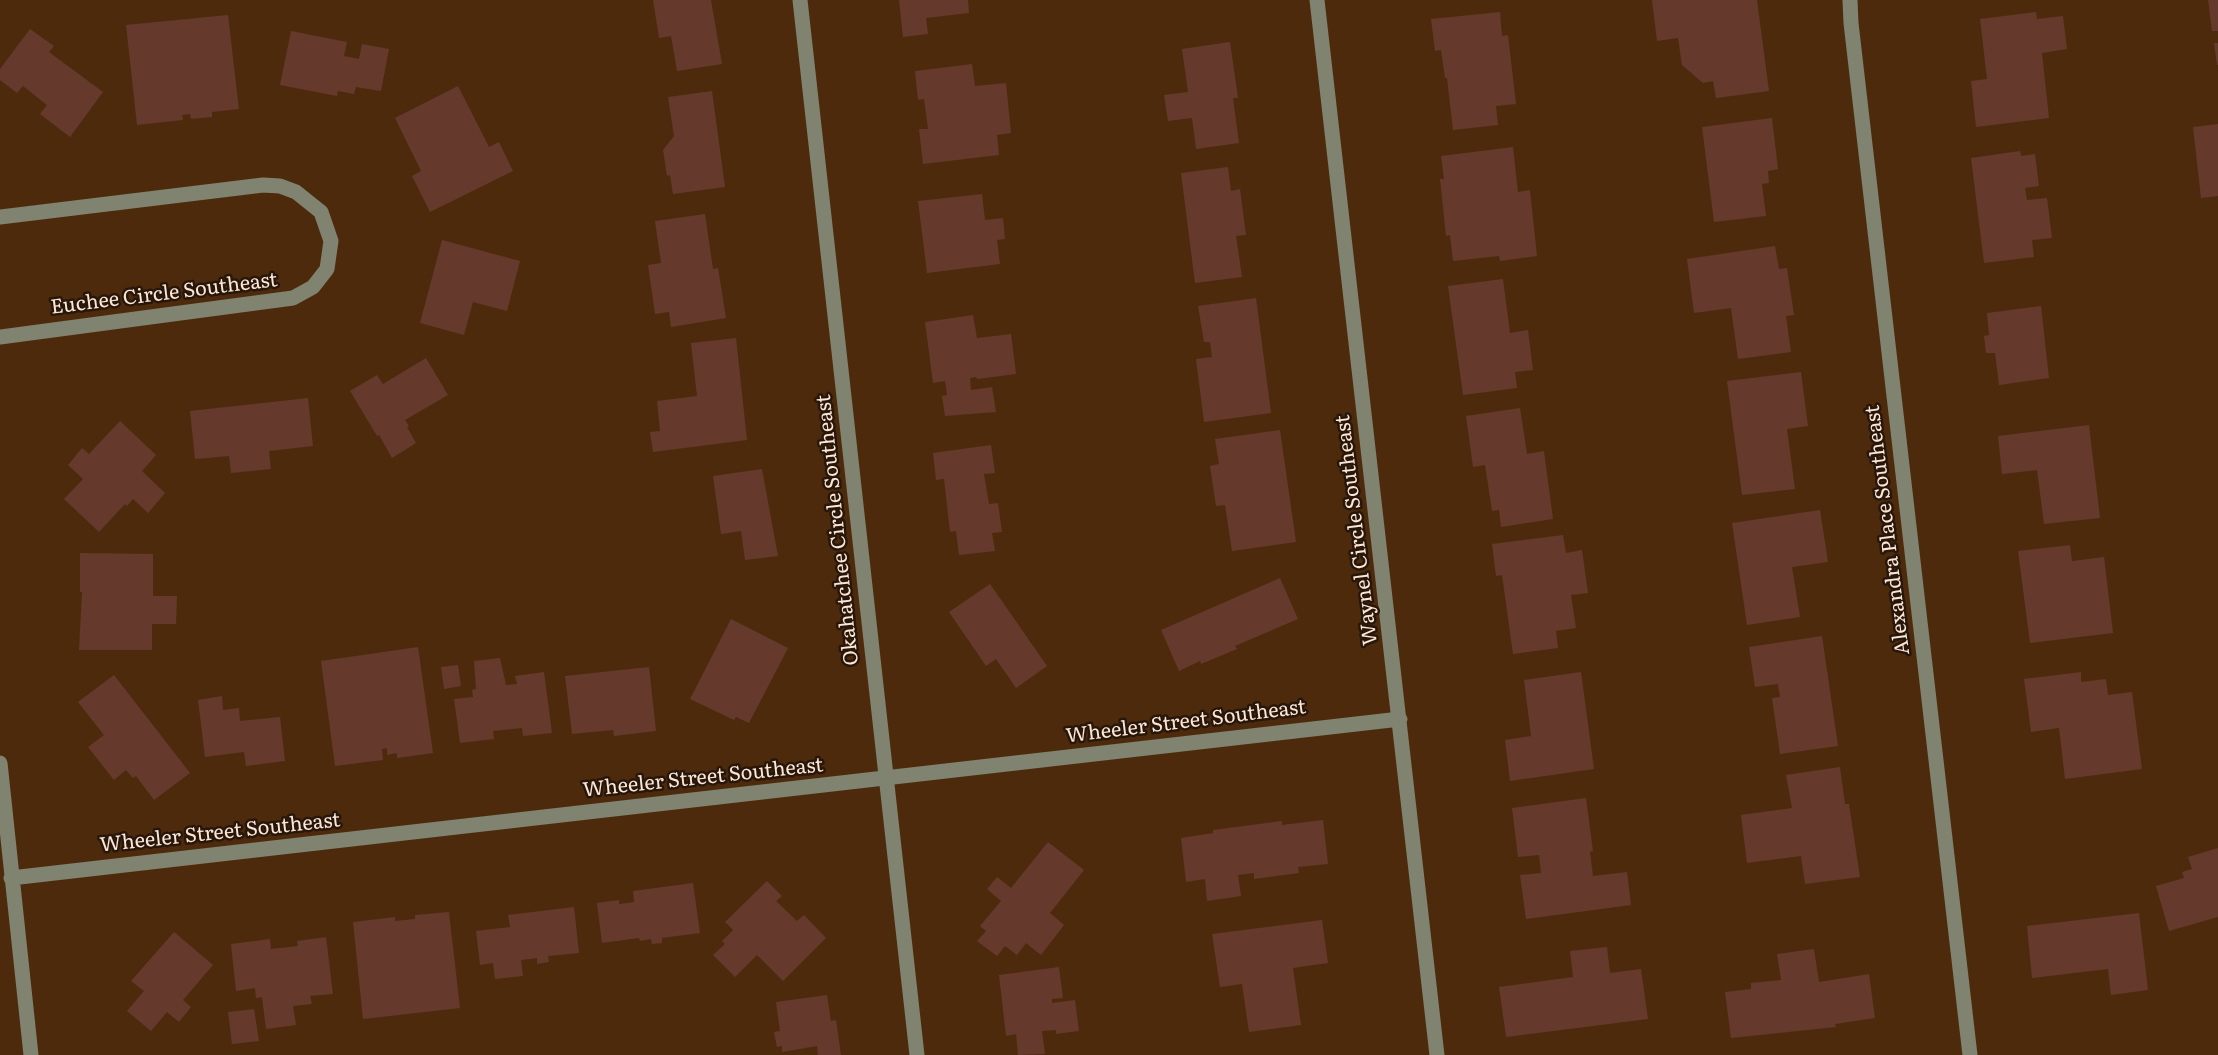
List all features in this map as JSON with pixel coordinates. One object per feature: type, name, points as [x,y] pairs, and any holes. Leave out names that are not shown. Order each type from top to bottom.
[{"type":"street","name":"Okahatchee Circle Southeast","points":[[800,0],[917,1055]]},
{"type":"street","name":"Waynel Circle Southeast","points":[[1317,0],[1437,1055]]},
{"type":"street","name":"Alexandra Place Southeast","points":[[1850,0],[1970,1055]]},
{"type":"street","name":"Euchee Circle Southeast","points":[[0,217],[264,185],[280,186],[296,192],[321,212],[331,241],[327,269],[313,287],[293,298],[0,337]]},
{"type":"street","name":"Wheeler Street Southeast","points":[[11,878],[1400,719]]},
{"type":"street","points":[[0,764],[31,1055]]},
{"type":"building","points":[[653,0],[711,0],[722,64],[677,71],[671,36],[659,38]]},
{"type":"building","points":[[899,0],[968,0],[969,13],[926,18],[928,34],[903,37]]},
{"type":"building","points":[[1652,0],[1757,0],[1769,91],[1716,98],[1713,81],[1703,83],[1682,65],[1678,38],[1657,41]]},
{"type":"building","points":[[2208,0],[2218,0],[2218,31],[2212,31]]},
{"type":"building","points":[[1500,12],[1502,36],[1508,35],[1516,104],[1496,106],[1498,125],[1453,130],[1447,78],[1445,78],[1441,50],[1435,51],[1431,19]]},
{"type":"building","points":[[2036,12],[2037,19],[2063,16],[2067,49],[2042,53],[2049,118],[1976,127],[1971,81],[1987,79],[1980,19]]},
{"type":"building","points":[[228,15],[239,109],[212,112],[212,117],[191,119],[190,114],[182,115],[183,120],[137,125],[126,25]]},
{"type":"building","points":[[30,29],[54,46],[49,52],[103,92],[70,137],[40,114],[47,105],[23,86],[17,93],[0,80],[0,69]]},
{"type":"building","points":[[291,31],[347,42],[344,56],[359,59],[362,44],[389,49],[381,91],[356,87],[354,94],[338,91],[337,96],[280,85]]},
{"type":"building","points":[[1230,42],[1238,98],[1233,98],[1239,143],[1196,149],[1192,118],[1168,121],[1164,95],[1188,92],[1182,49]]},
{"type":"building","points":[[2214,43],[2218,43],[2218,65],[2217,65]]},
{"type":"building","points":[[972,64],[975,86],[1006,83],[1011,133],[997,135],[999,155],[923,164],[919,129],[928,129],[924,99],[918,100],[915,71]]},
{"type":"building","points":[[458,86],[489,147],[499,142],[513,171],[430,212],[412,176],[421,171],[395,118]]},
{"type":"building","points":[[712,91],[725,187],[673,194],[670,175],[667,176],[663,150],[674,136],[668,97]]},
{"type":"building","points":[[1772,118],[1778,169],[1768,171],[1769,183],[1762,184],[1766,216],[1714,222],[1702,127]]},
{"type":"building","points":[[2218,124],[2218,196],[2201,198],[2193,127]]},
{"type":"building","points":[[1513,147],[1518,192],[1530,190],[1537,256],[1500,261],[1499,256],[1453,261],[1450,235],[1446,236],[1440,179],[1444,179],[1441,156]]},
{"type":"building","points":[[2020,151],[2021,156],[2035,154],[2039,186],[2025,188],[2027,200],[2047,198],[2052,238],[2032,240],[2034,257],[1984,263],[1971,158]]},
{"type":"building","points":[[1228,167],[1231,191],[1240,189],[1246,235],[1236,236],[1242,277],[1195,283],[1181,173]]},
{"type":"building","points":[[982,194],[985,220],[1003,218],[1005,239],[997,240],[1000,264],[927,273],[918,201]]},
{"type":"building","points":[[705,214],[713,269],[718,268],[726,318],[671,327],[669,312],[655,314],[648,265],[661,263],[655,221]]},
{"type":"building","points":[[442,240],[520,261],[507,311],[473,302],[464,335],[420,323]]},
{"type":"building","points":[[1775,246],[1779,269],[1787,268],[1794,315],[1786,316],[1791,352],[1738,359],[1731,308],[1694,313],[1687,259]]},
{"type":"building","points":[[1503,279],[1510,333],[1528,330],[1533,370],[1515,372],[1517,388],[1463,395],[1448,286]]},
{"type":"building","points":[[1256,298],[1271,413],[1204,422],[1196,359],[1212,357],[1210,342],[1204,342],[1198,306]]},
{"type":"building","points":[[2041,306],[2049,378],[1999,385],[1995,353],[1986,353],[1984,336],[1989,335],[1987,313]]},
{"type":"building","points":[[973,315],[977,338],[1011,334],[1016,374],[970,378],[971,390],[992,387],[996,412],[945,416],[942,396],[947,395],[945,381],[933,383],[925,322]]},
{"type":"building","points":[[736,338],[747,440],[653,452],[650,432],[660,431],[657,401],[697,396],[691,343]]},
{"type":"building","points":[[426,358],[448,395],[405,420],[416,443],[392,458],[350,391],[377,375],[383,384]]},
{"type":"building","points":[[1801,372],[1808,426],[1787,429],[1795,489],[1742,495],[1727,381]]},
{"type":"building","points":[[308,398],[313,446],[269,451],[271,469],[231,473],[229,456],[195,459],[190,411]]},
{"type":"building","points":[[1520,408],[1527,454],[1544,451],[1553,519],[1501,527],[1499,510],[1492,511],[1485,465],[1473,467],[1466,416]]},
{"type":"building","points":[[120,421],[156,455],[142,471],[165,493],[148,513],[133,499],[127,506],[125,504],[99,532],[64,499],[83,479],[68,465],[82,448],[89,454]]},
{"type":"building","points":[[2089,425],[2100,518],[2044,524],[2037,470],[2002,474],[1998,436]]},
{"type":"building","points":[[1280,430],[1296,542],[1232,551],[1225,505],[1216,506],[1210,466],[1219,464],[1215,439]]},
{"type":"building","points":[[991,445],[995,473],[984,474],[989,504],[998,503],[1002,532],[992,533],[995,551],[959,555],[956,531],[950,532],[944,479],[936,480],[933,453]]},
{"type":"building","points":[[762,469],[778,556],[745,560],[741,531],[721,534],[713,476]]},
{"type":"building","points":[[1820,510],[1828,562],[1792,567],[1800,617],[1747,625],[1732,523]]},
{"type":"building","points":[[1563,535],[1566,553],[1582,550],[1588,593],[1571,595],[1576,628],[1556,631],[1558,648],[1513,654],[1502,575],[1496,576],[1492,544]]},
{"type":"building","points":[[2070,545],[2072,561],[2104,557],[2113,633],[2030,643],[2018,551]]},
{"type":"building","points":[[80,553],[153,554],[153,596],[177,596],[176,624],[152,624],[152,650],[79,650],[82,592],[80,592]]},
{"type":"building","points":[[1280,578],[1298,619],[1235,646],[1237,649],[1201,664],[1200,661],[1179,671],[1161,630]]},
{"type":"building","points":[[990,584],[1047,666],[1016,688],[996,659],[986,666],[949,612]]},
{"type":"building","points":[[731,619],[788,648],[749,723],[736,717],[734,720],[690,699]]},
{"type":"building","points":[[1822,636],[1838,746],[1780,754],[1772,698],[1780,697],[1778,684],[1755,687],[1749,647]]},
{"type":"building","points":[[418,647],[433,753],[397,758],[397,753],[387,755],[387,748],[382,749],[383,760],[335,766],[321,661]]},
{"type":"building","points":[[500,658],[506,685],[517,684],[515,676],[544,672],[552,733],[523,736],[522,728],[493,731],[494,739],[460,743],[454,699],[473,697],[472,690],[476,689],[474,661]]},
{"type":"building","points":[[458,665],[461,686],[444,689],[441,667]]},
{"type":"building","points":[[649,667],[656,731],[614,736],[613,730],[572,734],[565,676]]},
{"type":"building","points":[[1581,672],[1594,769],[1510,781],[1505,740],[1531,736],[1524,680]]},
{"type":"building","points":[[2081,672],[2081,682],[2106,679],[2108,695],[2132,692],[2142,769],[2065,779],[2059,728],[2031,732],[2024,679]]},
{"type":"building","points":[[114,675],[190,773],[154,800],[136,776],[133,778],[126,770],[114,780],[88,747],[104,735],[78,702]]},
{"type":"building","points":[[222,696],[223,710],[239,708],[240,721],[280,717],[285,761],[246,766],[244,752],[205,757],[198,700]]},
{"type":"building","points":[[1840,767],[1845,804],[1849,804],[1860,877],[1805,884],[1801,856],[1747,863],[1741,815],[1792,808],[1786,775]]},
{"type":"building","points":[[1586,798],[1593,851],[1590,852],[1593,876],[1627,872],[1631,905],[1526,919],[1520,875],[1541,873],[1539,855],[1518,857],[1512,808]]},
{"type":"building","points":[[1323,820],[1328,864],[1298,867],[1299,873],[1254,879],[1254,873],[1238,875],[1241,896],[1207,901],[1205,879],[1186,882],[1181,838],[1213,833],[1213,830],[1282,821],[1282,825]]},
{"type":"building","points":[[1048,842],[1084,870],[1050,913],[1064,925],[1041,955],[1026,943],[1017,955],[1005,946],[997,956],[977,941],[986,931],[980,926],[1001,901],[987,889],[997,877],[1011,888]]},
{"type":"building","points":[[2218,848],[2218,917],[2169,931],[2156,886],[2184,878],[2182,872],[2192,869],[2188,857]]},
{"type":"building","points":[[767,881],[782,896],[776,901],[797,921],[804,915],[826,938],[783,981],[757,955],[735,977],[713,955],[725,944],[722,941],[733,930],[725,922]]},
{"type":"building","points":[[693,883],[700,933],[662,938],[662,943],[652,944],[651,939],[640,941],[639,938],[602,943],[597,903],[619,900],[619,904],[634,902],[633,891]]},
{"type":"building","points":[[574,907],[579,953],[548,956],[549,962],[537,964],[537,958],[521,960],[523,976],[495,979],[493,963],[480,965],[476,931],[510,927],[508,915]]},
{"type":"building","points":[[449,912],[460,1008],[363,1019],[353,922],[395,917],[395,921],[415,919],[415,915]]},
{"type":"building","points":[[2139,913],[2148,990],[2111,995],[2108,969],[2032,978],[2027,926]]},
{"type":"building","points":[[1322,920],[1328,963],[1293,968],[1301,1025],[1249,1032],[1242,984],[1220,987],[1212,934]]},
{"type":"building","points":[[174,932],[213,965],[183,1000],[191,1007],[179,1022],[167,1012],[151,1031],[127,1011],[144,991],[131,981]]},
{"type":"building","points":[[326,937],[333,994],[310,996],[312,1004],[293,1006],[296,1025],[266,1029],[262,997],[256,998],[255,988],[236,991],[231,944],[270,939],[271,949],[298,946],[297,941]]},
{"type":"building","points":[[1607,947],[1610,973],[1641,969],[1648,1019],[1506,1037],[1499,987],[1573,977],[1570,951]]},
{"type":"building","points":[[1814,949],[1819,982],[1869,974],[1875,1018],[1835,1024],[1836,1027],[1731,1038],[1725,992],[1751,989],[1751,983],[1781,980],[1777,954]]},
{"type":"building","points":[[1059,967],[1063,998],[1052,999],[1052,1003],[1075,1000],[1079,1031],[1056,1034],[1056,1030],[1042,1031],[1045,1054],[1018,1055],[1016,1034],[1006,1036],[999,975]]},
{"type":"building","points":[[827,995],[831,1021],[836,1020],[841,1055],[818,1055],[817,1046],[782,1052],[782,1046],[777,1047],[774,1032],[780,1031],[776,1002]]},
{"type":"building","points":[[254,1009],[259,1041],[232,1044],[228,1012]]}]
